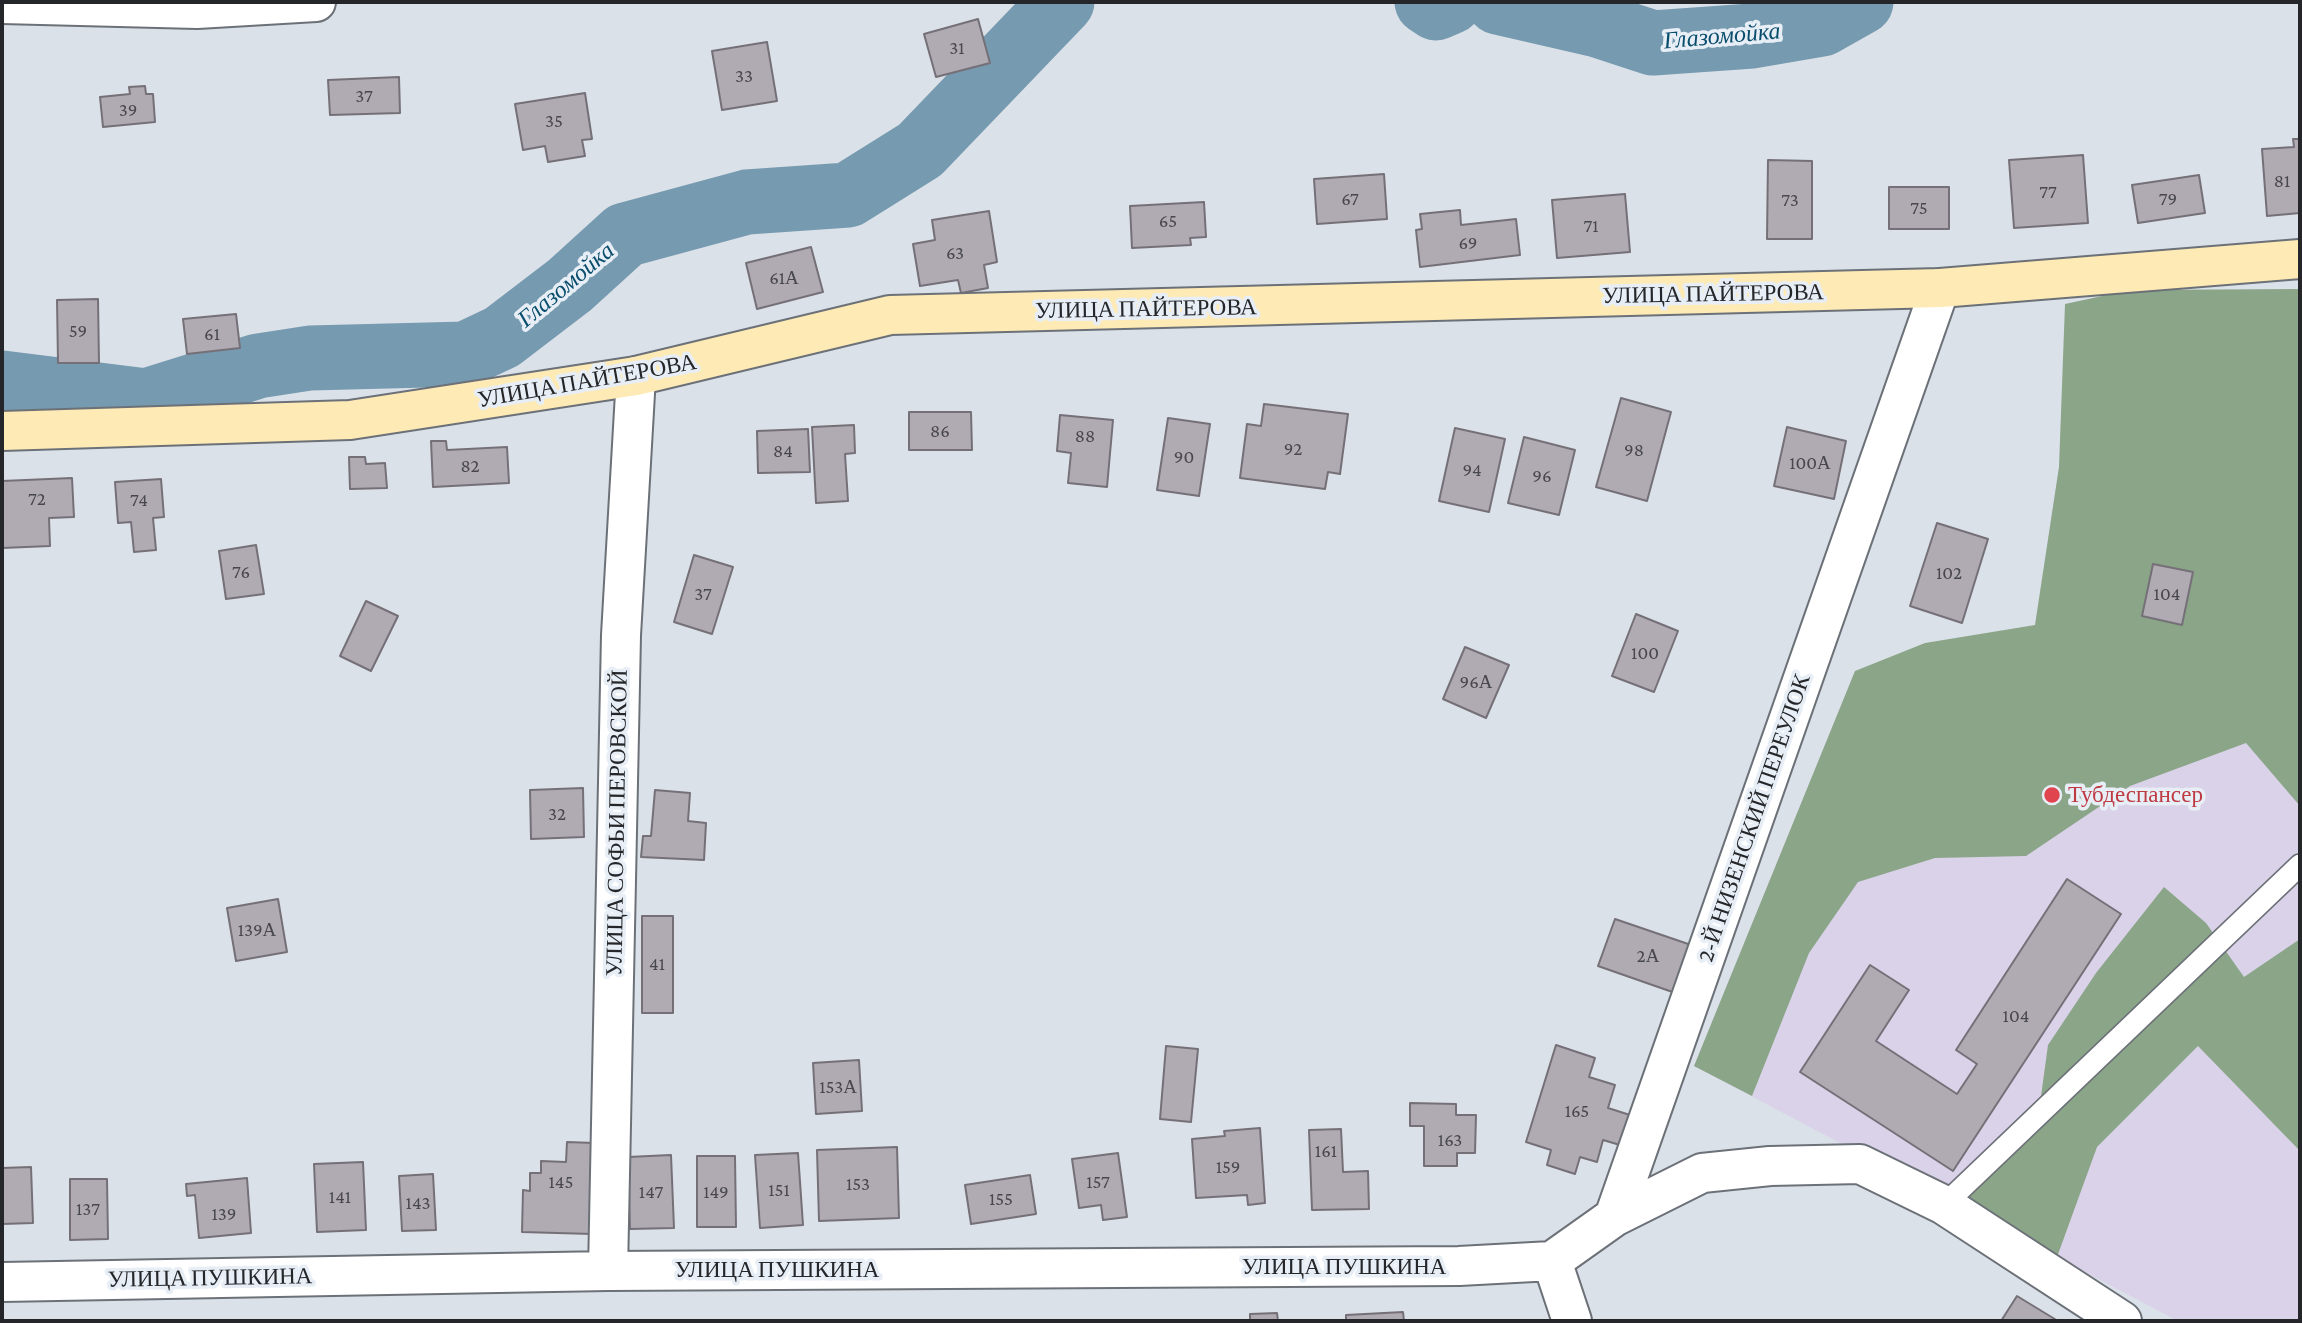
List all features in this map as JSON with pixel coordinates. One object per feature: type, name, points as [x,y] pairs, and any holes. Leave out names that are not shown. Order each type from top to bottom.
[{"type":"main road","name":"УЛИЦА ПАЙТЕРОВА","points":[[2,431],[350,420],[636,376],[890,315],[1940,288],[2300,259]]},
{"type":"street","points":[[2,4],[99,4],[197,9],[316,2]]},
{"type":"street","name":"2-Й НИЗЕНСКИЙ ПЕРЕУЛОК","points":[[1614,1217],[1940,288]]},
{"type":"street","name":"УЛИЦА СОФЬИ ПЕРОВСКОЙ","points":[[608,1271],[621,635],[636,376]]},
{"type":"street","points":[[1572,1321],[1552,1261],[1614,1217],[1702,1173],[1770,1166],[1860,1164],[1944,1205],[2122,1321]]},
{"type":"street","name":"УЛИЦА ПУШКИНА","points":[[2,1282],[608,1271],[1459,1266],[1552,1261]]},
{"type":"lane","points":[[1944,1205],[2300,864]]},
{"type":"shaded area","name":"Тубдеспансер","points":[[2300,419],[2300,1321],[2178,1321],[1694,1066],[1855,671],[2035,625],[2059,467]]},
{"type":"green space","points":[[2300,289],[2300,806],[2246,743],[2130,786],[2026,856],[1935,858],[1858,882],[1809,953],[1752,1096],[1694,1066],[1855,671],[1925,643],[2035,625],[2059,467],[2065,304],[2130,290]]},
{"type":"green space","points":[[2164,887],[2206,923],[2244,977],[2300,939],[2300,1151],[2198,1046],[2097,1147],[2057,1257],[1959,1206],[2036,1133],[2048,1045],[2096,973]]},
{"type":"building","points":[[978,19],[990,63],[936,77],[924,34]]},
{"type":"building","points":[[767,42],[777,101],[722,110],[712,51]]},
{"type":"building","points":[[399,77],[400,113],[330,115],[328,80]]},
{"type":"building","points":[[145,86],[146,94],[153,94],[155,122],[103,127],[100,97],[130,94],[129,87]]},
{"type":"building","points":[[585,93],[592,139],[582,140],[585,156],[548,162],[545,146],[523,150],[515,104]]},
{"type":"building","points":[[2293,139],[2300,139],[2300,213],[2267,216],[2262,149],[2294,147]]},
{"type":"building","points":[[2083,155],[2088,223],[2014,228],[2009,160]]},
{"type":"building","points":[[1768,160],[1812,161],[1812,239],[1767,239]]},
{"type":"building","points":[[1384,174],[1387,219],[1317,224],[1314,179]]},
{"type":"building","points":[[2199,175],[2205,213],[2138,223],[2132,185]]},
{"type":"building","points":[[1889,187],[1949,187],[1949,229],[1889,229]]},
{"type":"building","points":[[1625,194],[1630,252],[1557,258],[1552,200]]},
{"type":"building","points":[[1204,202],[1206,237],[1190,238],[1191,245],[1132,248],[1130,206]]},
{"type":"building","points":[[1460,210],[1461,225],[1516,219],[1520,255],[1420,267],[1416,230],[1422,229],[1420,214]]},
{"type":"building","points":[[989,211],[997,262],[984,265],[988,288],[961,293],[958,280],[920,286],[913,244],[935,240],[932,220]]},
{"type":"building","points":[[811,247],[823,292],[757,309],[746,263]]},
{"type":"building","points":[[98,299],[99,363],[58,363],[57,300]]},
{"type":"building","points":[[236,314],[240,348],[187,354],[183,319]]},
{"type":"building","points":[[1621,398],[1671,412],[1647,501],[1596,487]]},
{"type":"building","points":[[1264,404],[1348,414],[1340,474],[1328,472],[1325,489],[1240,478],[1247,424],[1261,426]]},
{"type":"building","points":[[909,412],[971,412],[972,450],[909,450]]},
{"type":"building","points":[[1060,415],[1113,420],[1107,487],[1068,483],[1071,453],[1057,451]]},
{"type":"building","points":[[1168,418],[1210,424],[1199,496],[1157,490]]},
{"type":"building","points":[[854,425],[855,453],[845,454],[848,501],[816,503],[812,427]]},
{"type":"building","points":[[1787,427],[1846,441],[1834,499],[1774,486]]},
{"type":"building","points":[[1455,428],[1505,439],[1489,512],[1439,501]]},
{"type":"building","points":[[808,429],[810,472],[758,473],[757,431]]},
{"type":"building","points":[[1524,437],[1575,450],[1559,515],[1508,503]]},
{"type":"building","points":[[431,441],[446,441],[447,450],[507,447],[509,483],[433,487]]},
{"type":"building","points":[[349,457],[365,457],[366,464],[385,463],[387,488],[350,489]]},
{"type":"building","points":[[72,478],[74,517],[49,518],[50,546],[2,548],[2,481]]},
{"type":"building","points":[[161,479],[164,517],[153,518],[156,550],[134,552],[131,522],[118,523],[115,482]]},
{"type":"building","points":[[1937,523],[1988,539],[1962,623],[1910,606]]},
{"type":"building","points":[[256,545],[264,594],[226,599],[219,551]]},
{"type":"building","points":[[694,555],[733,567],[712,634],[674,622]]},
{"type":"building","points":[[2153,564],[2193,572],[2182,625],[2142,616]]},
{"type":"building","points":[[366,601],[398,616],[371,671],[340,656]]},
{"type":"building","points":[[1636,614],[1678,631],[1654,692],[1612,676]]},
{"type":"building","points":[[1465,647],[1509,665],[1486,718],[1443,699]]},
{"type":"building","points":[[583,788],[584,837],[531,839],[530,790]]},
{"type":"building","points":[[655,790],[690,793],[688,821],[706,823],[704,860],[641,857],[643,836],[651,836]]},
{"type":"building","points":[[2067,879],[2121,914],[1953,1171],[1800,1072],[1870,965],[1909,990],[1876,1041],[1957,1094],[1977,1064],[1956,1050]]},
{"type":"building","points":[[278,899],[287,952],[236,961],[227,908]]},
{"type":"building","points":[[642,916],[673,916],[673,1013],[642,1013]]},
{"type":"building","points":[[1615,919],[1697,947],[1681,995],[1598,966]]},
{"type":"building","points":[[1556,1045],[1595,1058],[1589,1077],[1615,1085],[1608,1108],[1630,1115],[1620,1145],[1603,1140],[1597,1162],[1580,1157],[1575,1174],[1547,1165],[1551,1150],[1526,1142]]},
{"type":"building","points":[[1166,1046],[1198,1049],[1191,1122],[1160,1119]]},
{"type":"building","points":[[859,1060],[862,1111],[816,1114],[813,1063]]},
{"type":"building","points":[[1410,1103],[1456,1104],[1456,1115],[1476,1115],[1475,1153],[1457,1153],[1457,1166],[1424,1166],[1424,1126],[1410,1126]]},
{"type":"building","points":[[1260,1128],[1265,1203],[1248,1205],[1247,1195],[1196,1198],[1192,1139],[1225,1136],[1224,1131]]},
{"type":"building","points":[[1341,1129],[1343,1172],[1368,1171],[1369,1209],[1312,1210],[1309,1130]]},
{"type":"building","points":[[567,1142],[594,1143],[592,1234],[522,1232],[523,1190],[530,1191],[530,1173],[541,1173],[541,1161],[566,1162]]},
{"type":"building","points":[[897,1147],[899,1218],[819,1221],[817,1150]]},
{"type":"building","points":[[798,1153],[803,1225],[760,1228],[755,1155]]},
{"type":"building","points":[[1118,1153],[1127,1217],[1103,1220],[1101,1205],[1079,1208],[1072,1159]]},
{"type":"building","points":[[671,1155],[674,1228],[630,1229],[628,1157]]},
{"type":"building","points":[[697,1156],[735,1156],[736,1227],[697,1227]]},
{"type":"building","points":[[363,1162],[366,1230],[317,1232],[314,1164]]},
{"type":"building","points":[[31,1167],[33,1223],[2,1224],[2,1168]]},
{"type":"building","points":[[433,1174],[436,1230],[402,1231],[399,1176]]},
{"type":"building","points":[[1030,1175],[1036,1214],[971,1224],[965,1185]]},
{"type":"building","points":[[247,1178],[251,1233],[199,1238],[195,1195],[187,1196],[186,1184]]},
{"type":"building","points":[[70,1179],[107,1179],[108,1239],[70,1240]]},
{"type":"building","points":[[2017,1296],[2058,1321],[2001,1321]]},
{"type":"building","points":[[1403,1312],[1404,1321],[1346,1321],[1346,1315]]},
{"type":"building","points":[[1277,1313],[1278,1321],[1250,1321],[1250,1314]]},
{"type":"waterway","name":"Глазомойка","points":[[2,383],[146,401],[258,366],[310,358],[466,354],[502,337],[570,285],[625,235],[747,202],[848,195],[920,150],[1062,2]]},
{"type":"waterway","name":"Глазомойка","points":[[1427,2],[1436,8],[1450,2]]},
{"type":"waterway","name":"Глазомойка","points":[[1498,2],[1598,25],[1653,43],[1752,36],[1822,24],[1861,2]]},
{"type":"place","name":"Тубдеспансер","points":[[2052,795]]}]
